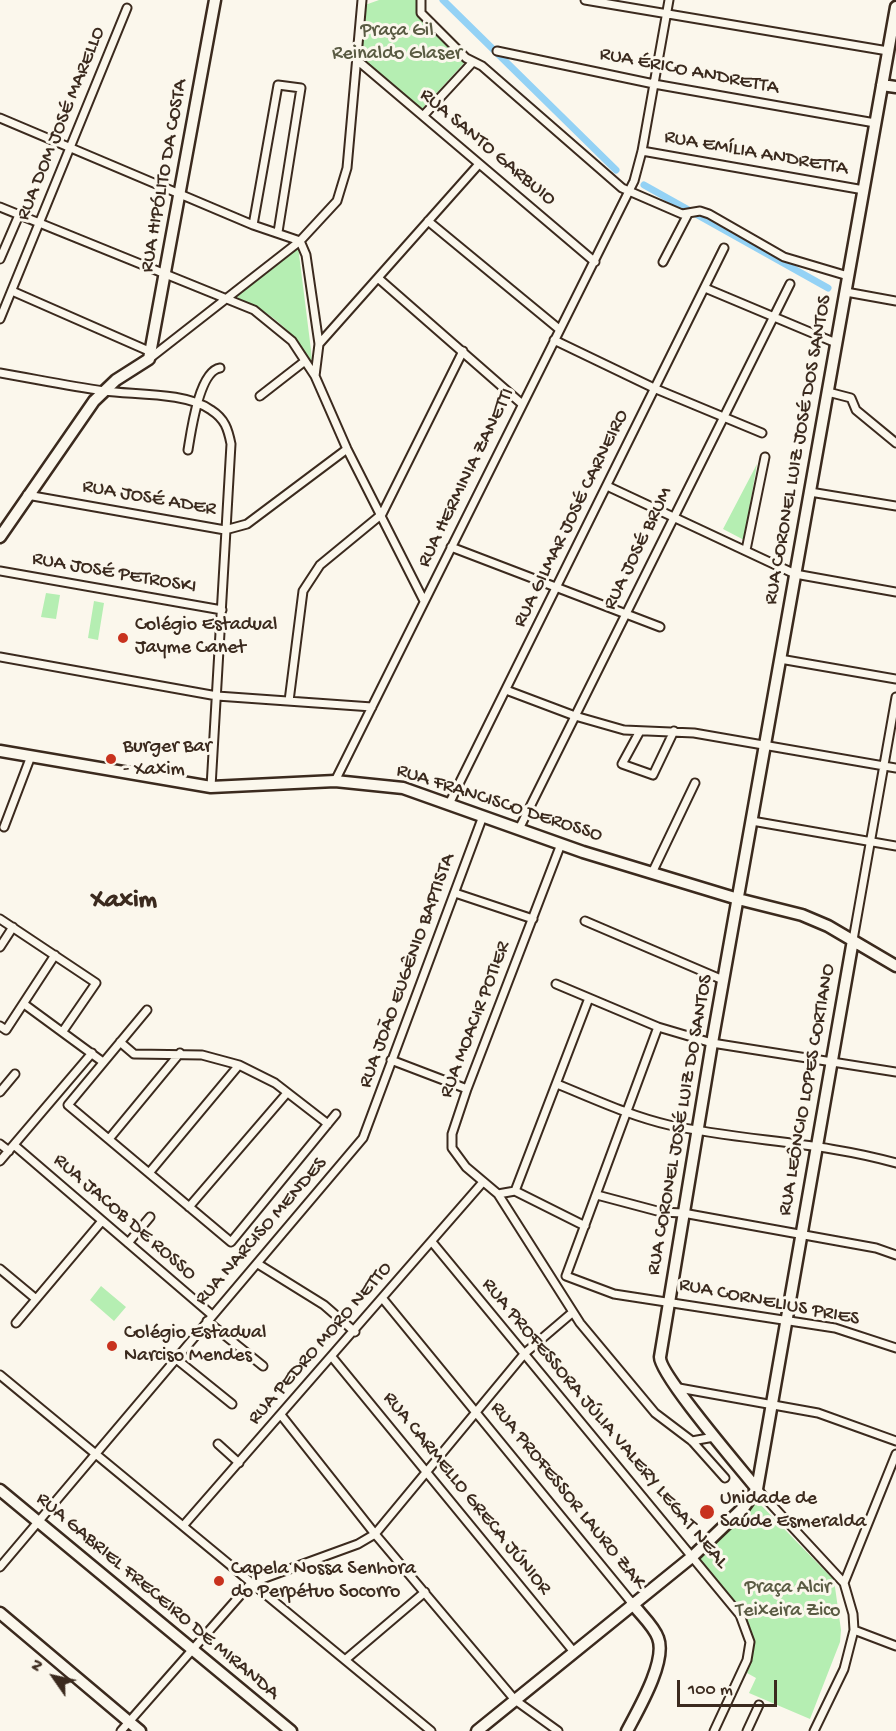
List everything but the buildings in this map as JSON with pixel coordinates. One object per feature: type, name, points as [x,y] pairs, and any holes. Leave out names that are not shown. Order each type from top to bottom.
[{"type":"street","name":"RUA HIPÓLITO DA COSTA","points":[[150,355],[215,0]]},
{"type":"street","points":[[0,537],[27,495],[104,391],[300,241],[328,214],[337,201],[347,168],[362,0]]},
{"type":"street","points":[[421,0],[420,13],[472,63],[482,66],[614,182],[675,211],[710,214],[784,257],[848,276]]},
{"type":"street","points":[[585,0],[888,51]]},
{"type":"street","name":"RUA HERMINIA ZANETTI","points":[[335,781],[630,190],[642,151],[669,0]]},
{"type":"street","name":"RUA CORONEL LUIZ JOSÉ DOS SANTOS","points":[[738,899],[896,7]]},
{"type":"street","name":"RUA DOM JOSÉ MARELLO","points":[[0,319],[127,8]]},
{"type":"street","name":"RUA ÉRICO ANDRETTA","points":[[497,51],[654,84],[875,123]]},
{"type":"street","name":"RUA SANTO GARBUIO","points":[[357,60],[595,262]]},
{"type":"street","points":[[423,116],[472,63]]},
{"type":"street","points":[[253,225],[278,85],[301,88],[278,232]]},
{"type":"street","points":[[882,85],[896,87]]},
{"type":"street","points":[[0,118],[253,225],[300,241],[306,255],[319,344],[315,376]]},
{"type":"street","name":"RUA EMÍLIA ANDRETTA","points":[[642,151],[864,190]]},
{"type":"street","points":[[319,344],[479,164]]},
{"type":"street","points":[[0,207],[254,310],[292,341],[315,376],[347,449],[382,514],[424,601]]},
{"type":"street","points":[[663,262],[691,213]]},
{"type":"street","points":[[0,259],[19,214]]},
{"type":"street","points":[[428,221],[559,329]]},
{"type":"street","name":"RUA GILMAR JOSÉ CARNEIRO","points":[[449,804],[724,248]]},
{"type":"street","points":[[378,278],[522,404]]},
{"type":"street","name":"RUA JOSÉ BRUM","points":[[519,829],[790,284]]},
{"type":"street","points":[[705,288],[837,343]]},
{"type":"street","points":[[12,291],[150,355]]},
{"type":"street","points":[[846,292],[896,301]]},
{"type":"street","points":[[554,340],[656,389],[725,415],[762,433]]},
{"type":"street","points":[[289,701],[303,591],[310,576],[320,565],[382,514],[463,351]]},
{"type":"street","points":[[260,396],[304,361]]},
{"type":"street","points":[[188,450],[198,402],[209,374],[220,368]]},
{"type":"street","points":[[0,373],[104,391],[198,402],[222,418],[228,428],[231,444],[211,787]]},
{"type":"street","points":[[828,392],[851,398],[856,410],[896,443]]},
{"type":"street","name":"RUA JOSÉ ADER","points":[[27,495],[225,530],[247,524],[347,449]]},
{"type":"street","points":[[746,550],[765,457]]},
{"type":"street","points":[[607,486],[674,515],[795,574],[896,592]]},
{"type":"street","points":[[810,492],[896,506]]},
{"type":"street","points":[[451,547],[660,627]]},
{"type":"street","name":"RUA JOSÉ PETROSKI","points":[[0,571],[222,610]]},
{"type":"street","points":[[0,657],[217,696],[372,707]]},
{"type":"street","points":[[780,658],[896,679]]},
{"type":"street","points":[[506,690],[575,716],[624,730],[674,731],[896,768]]},
{"type":"street","name":"RUA LEÔNCIO LOPES CORTIANO","points":[[757,1489],[896,697]]},
{"type":"street","points":[[640,731],[622,764],[653,775],[674,731]]},
{"type":"street","name":"RUA FRANCISCO DEROSSO","points":[[1,753],[31,756],[211,787],[335,781],[403,788],[561,844],[652,873],[738,899],[802,915],[854,940],[896,966]]},
{"type":"street","points":[[4,827],[31,756]]},
{"type":"street","points":[[652,873],[695,783]]},
{"type":"street","name":"RUA JOÃO EUGÊNIO BAPTISTA","points":[[363,1138],[483,816]]},
{"type":"street","points":[[752,821],[896,846]]},
{"type":"street","name":"RUA MOACIR POTIER","points":[[561,844],[467,1089],[452,1134],[452,1148],[457,1158],[498,1194],[573,1312],[655,1413],[692,1441],[725,1478]]},
{"type":"street","points":[[455,892],[533,919]]},
{"type":"street","name":"RUA CORONEL JOSÉ LUIZ DO SANTOS","points":[[679,1388],[663,1369],[660,1356],[738,899]]},
{"type":"street","points":[[0,919],[96,983],[63,1031]]},
{"type":"street","points":[[585,921],[723,980]]},
{"type":"street","points":[[0,947],[13,927]]},
{"type":"street","points":[[0,1026],[6,1030],[54,955]]},
{"type":"street","points":[[556,984],[658,1027],[712,1043],[832,1060],[896,1072]]},
{"type":"street","points":[[515,1191],[589,998]]},
{"type":"street","points":[[24,1004],[103,1062]]},
{"type":"street","points":[[68,1105],[147,1010]]},
{"type":"street","points":[[498,1194],[515,1191],[585,1226],[658,1027]]},
{"type":"street","points":[[120,1042],[134,1054],[180,1053],[217,1057],[239,1065],[275,1083],[328,1124]]},
{"type":"street","points":[[0,1161],[92,1053]]},
{"type":"street","points":[[162,1053],[169,1066]]},
{"type":"street","points":[[109,1139],[180,1053]]},
{"type":"street","points":[[391,1060],[467,1089]]},
{"type":"street","points":[[148,1173],[239,1065]]},
{"type":"street","points":[[76,1073],[87,1082]]},
{"type":"street","points":[[0,1092],[15,1074]]},
{"type":"street","points":[[275,1083],[278,1104]]},
{"type":"street","points":[[557,1084],[627,1113],[670,1125],[896,1163]]},
{"type":"street","points":[[189,1207],[287,1093]]},
{"type":"street","points":[[56,1096],[231,1242],[336,1114]]},
{"type":"street","name":"RUA NARCISO MENDES","points":[[0,1567],[363,1138]]},
{"type":"street","name":"RUA JACOB DE ROSSO","points":[[0,1144],[11,1148],[102,1221],[263,1366]]},
{"type":"street","name":"RUA PEDRO MORO NETTO","points":[[183,1526],[355,1332],[483,1182]]},
{"type":"street","points":[[597,1195],[661,1212],[683,1213],[876,1248],[896,1255]]},
{"type":"street","points":[[128,1243],[150,1217]]},
{"type":"street","points":[[16,1323],[102,1221]]},
{"type":"street","name":"RUA CORNELIUS PRIES","points":[[585,1226],[567,1276],[614,1294],[835,1328],[896,1348]]},
{"type":"street","name":"RUA PROFESSORA JÚLIA VALERY LEGAT NEAL","points":[[432,1242],[740,1615],[750,1642],[747,1660],[714,1731]]},
{"type":"street","points":[[258,1264],[324,1305],[355,1332]]},
{"type":"street","points":[[0,1269],[36,1299]]},
{"type":"street","name":"RUA PROFESSOR LAURO ZAK","points":[[383,1299],[658,1637],[661,1650],[654,1673],[627,1731]]},
{"type":"street","points":[[121,1731],[251,1583],[358,1544],[375,1534],[525,1353],[573,1312]]},
{"type":"street","name":"RUA CARMELLO GRECA JÚNIOR","points":[[332,1357],[574,1652]]},
{"type":"street","points":[[175,1358],[232,1404]]},
{"type":"street","points":[[0,1375],[431,1731]]},
{"type":"street","points":[[679,1388],[818,1413],[896,1441]]},
{"type":"street","points":[[679,1388],[712,1438],[844,1583],[853,1614],[854,1630],[844,1669],[814,1731]]},
{"type":"street","points":[[281,1415],[375,1534],[515,1700],[558,1731]]},
{"type":"street","points":[[692,1441],[712,1438]]},
{"type":"street","points":[[218,1444],[239,1463]]},
{"type":"street","points":[[844,1583],[896,1454]]},
{"type":"street","points":[[477,1731],[693,1556],[744,1507],[757,1489]]},
{"type":"street","name":"RUA GABRIEL FRECEIRO DE MIRANDA","points":[[0,1490],[291,1731]]},
{"type":"street","points":[[345,1660],[425,1592]]},
{"type":"street","points":[[1,1616],[140,1731]]},
{"type":"street","points":[[854,1630],[896,1646]]},
{"type":"street","points":[[747,1731],[759,1705]]},
{"type":"green space","name":"Praça Gil Reinaldo Glaser","points":[[379,0],[417,0],[416,15],[466,61],[421,110],[361,58],[365,5]]},
{"type":"green space","points":[[298,246],[312,362],[296,339],[279,323],[234,296]]},
{"type":"green space","points":[[757,464],[744,540],[723,529]]},
{"type":"green space","points":[[46,593],[60,595],[56,619],[41,617]]},
{"type":"green space","points":[[94,601],[104,603],[98,640],[88,638]]},
{"type":"green space","points":[[101,1286],[126,1307],[114,1321],[90,1300]]},
{"type":"green space","name":"Praça Alcir Teixeira Zico","points":[[755,1499],[834,1580],[841,1630],[840,1642],[810,1719],[749,1693],[756,1678],[747,1673],[751,1656],[751,1640],[746,1624],[730,1596],[697,1557]]},
{"type":"waterway","points":[[443,0],[616,170]]},
{"type":"waterway","points":[[644,185],[828,288]]},
{"type":"place","name":"Colégio Estadual Jayme Canet","points":[[123,638]]},
{"type":"place","name":"Burger Bar - Xaxim","points":[[111,759]]},
{"type":"place","name":"Colégio Estadual Narciso Mendes","points":[[112,1346]]},
{"type":"place","name":"Unidade de Saúde Esmeralda","points":[[707,1512]]},
{"type":"place","name":"Capela Nossa Senhora do Perpétuo Socorro","points":[[219,1581]]},
{"type":"district","name":"Xaxim","points":[[124,902]]}]
